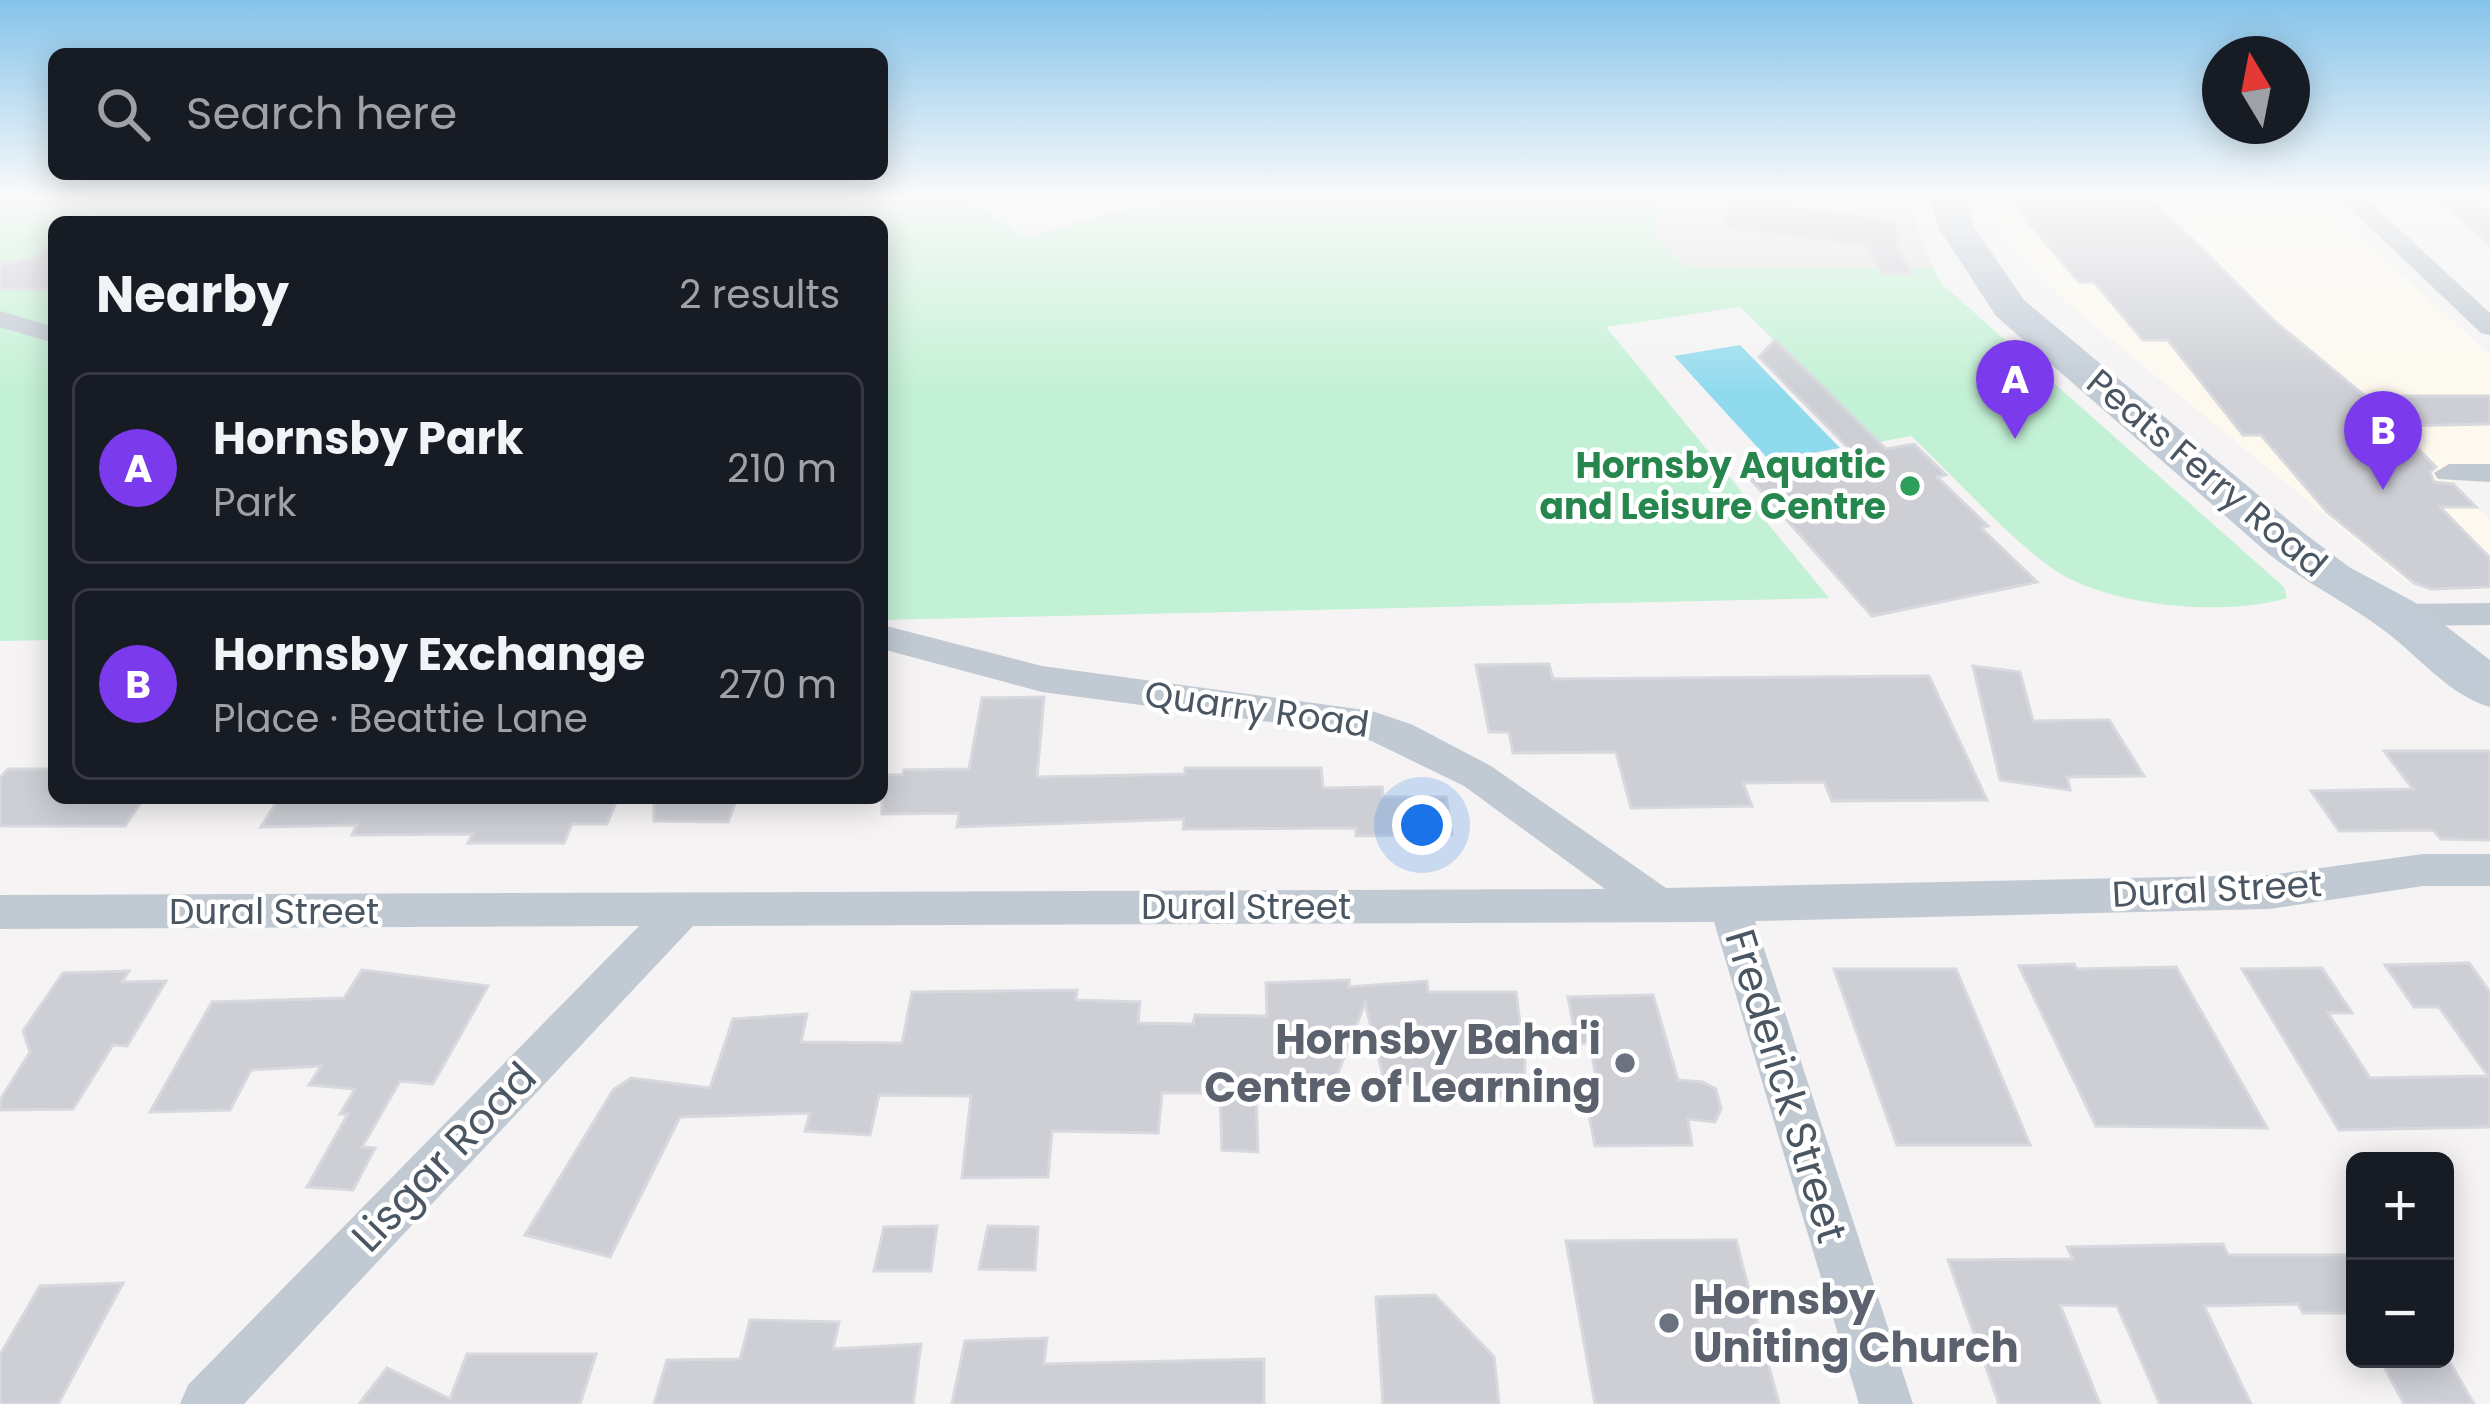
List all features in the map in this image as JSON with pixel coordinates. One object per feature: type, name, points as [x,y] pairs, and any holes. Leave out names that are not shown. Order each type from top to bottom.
[{"type":"main road","name":"Peats Ferry Road","points":[[1982,261],[2343,559],[2398,615],[2490,688]]},
{"type":"street","points":[[2418,261],[2490,327]]},
{"type":"street","points":[[0,317],[48,310]]},
{"type":"street","points":[[0,317],[48,333]]},
{"type":"street","points":[[2449,473],[2490,473]]},
{"type":"street","points":[[2398,615],[2490,614]]},
{"type":"street","name":"Quarry Road","points":[[888,639],[1042,679],[1359,720],[1408,734],[1450,756],[1657,904]]},
{"type":"street","name":"Dural Street","points":[[0,912],[1729,905],[2269,892],[2423,870],[2490,870]]},
{"type":"street","name":"Frederick Street","points":[[1729,905],[1886,1404]]},
{"type":"street","name":"Lisgar Road","points":[[207,1404],[682,910]]},
{"type":"shaded area","points":[[1680,261],[1930,261],[1933,268],[1686,267]]},
{"type":"shaded area","points":[[2025,261],[2388,261],[2490,355],[2490,469],[2442,471],[2490,520],[2490,590],[2428,590],[2404,580],[2062,299]]},
{"type":"green space","points":[[0,261],[48,261],[48,640],[0,641]]},
{"type":"green space","points":[[888,261],[1680,261],[1686,267],[1933,268],[1942,284],[2284,587],[2287,598],[2232,607],[2167,605],[2077,582],[2016,539],[1911,436],[1879,442],[1740,307],[1606,327],[1829,598],[888,620]]},
{"type":"water","points":[[1740,345],[1840,448],[1770,461],[1674,356]]},
{"type":"building","points":[[48,261],[48,289],[0,289],[0,264]]},
{"type":"building","points":[[1874,261],[1905,261],[1912,274],[1882,273]]},
{"type":"building","points":[[2061,261],[2214,261],[2273,320],[2365,396],[2490,396],[2490,424],[2396,426],[2436,467],[2430,472],[2434,482],[2453,484],[2476,507],[2440,507],[2490,558],[2490,587],[2431,589],[2414,583],[2327,512],[2261,435],[2243,435],[2168,340],[2143,340],[2094,282],[2079,282]]},
{"type":"building","points":[[1775,340],[1886,449],[1914,444],[1946,475],[1937,477],[1988,526],[1981,528],[2037,582],[1872,616],[1747,475],[1855,455],[1759,357]]},
{"type":"building","points":[[1549,664],[1553,679],[1929,676],[1987,800],[1832,801],[1824,782],[1743,783],[1752,806],[1631,808],[1616,752],[1513,753],[1509,732],[1489,732],[1476,665]]},
{"type":"building","points":[[1973,666],[2020,672],[2033,721],[2109,720],[2144,776],[2067,777],[2070,790],[2000,780]]},
{"type":"building","points":[[1044,697],[1037,777],[1185,774],[1185,768],[1321,768],[1323,788],[1382,787],[1383,797],[1446,797],[1452,834],[1356,836],[1356,828],[1183,829],[1184,819],[957,827],[959,813],[882,814],[882,804],[888,804],[888,775],[902,775],[904,770],[969,769],[982,698]]},
{"type":"building","points":[[2384,751],[2490,751],[2490,840],[2441,839],[2433,830],[2339,831],[2311,791],[2413,789]]},
{"type":"building","points":[[8,769],[48,769],[48,804],[140,804],[125,826],[0,826],[0,778]]},
{"type":"building","points":[[275,804],[615,804],[607,824],[572,824],[564,843],[468,843],[473,834],[352,835],[357,825],[261,827]]},
{"type":"building","points":[[654,804],[735,804],[728,822],[654,821]]},
{"type":"building","points":[[2469,963],[2490,992],[2490,1127],[2339,1130],[2242,969],[2322,968],[2352,1013],[2328,1013],[2370,1078],[2488,1076],[2439,1007],[2414,1007],[2385,965]]},
{"type":"building","points":[[2074,964],[2077,969],[2176,967],[2267,1128],[2096,1126],[2019,966]]},
{"type":"building","points":[[1834,969],[1956,969],[2030,1145],[1897,1145]]},
{"type":"building","points":[[362,970],[488,986],[433,1084],[400,1081],[362,1147],[375,1148],[353,1190],[307,1187],[348,1114],[340,1114],[355,1089],[309,1085],[321,1066],[251,1070],[230,1110],[150,1112],[212,1002],[344,998]]},
{"type":"building","points":[[129,971],[122,982],[166,981],[127,1046],[113,1045],[73,1109],[0,1110],[0,1100],[30,1052],[23,1031],[63,973]]},
{"type":"building","points":[[1349,980],[1349,987],[1427,981],[1428,992],[1516,992],[1525,1063],[1523,1096],[1450,1099],[1448,1084],[1385,1084],[1365,1003],[1336,1078],[1300,1077],[1297,1097],[1256,1092],[1258,1152],[1222,1150],[1220,1093],[1162,1093],[1158,1133],[1052,1131],[1048,1177],[962,1178],[971,1096],[879,1095],[870,1135],[805,1131],[810,1113],[680,1117],[610,1257],[525,1235],[613,1090],[631,1078],[710,1088],[733,1019],[807,1014],[801,1042],[902,1043],[912,992],[1077,990],[1076,1000],[1140,1002],[1138,1023],[1193,1024],[1195,1015],[1267,1016],[1266,983]]},
{"type":"building","name":"Hornsby Baha'i Centre of Learning","points":[[1653,995],[1678,1080],[1716,1089],[1721,1109],[1715,1122],[1688,1119],[1692,1145],[1595,1146],[1585,1094],[1599,1095],[1590,1043],[1577,1044],[1568,997]]},
{"type":"building","points":[[937,1226],[931,1271],[874,1271],[884,1227]]},
{"type":"building","points":[[988,1226],[1038,1227],[1035,1270],[979,1269]]},
{"type":"building","name":"Hornsby Uniting Church","points":[[1736,1240],[1779,1404],[1595,1404],[1566,1241]]},
{"type":"building","points":[[2223,1244],[2228,1255],[2346,1255],[2346,1313],[2303,1313],[2298,1304],[2204,1306],[2251,1404],[2160,1404],[2117,1306],[2060,1305],[2100,1404],[1999,1404],[1948,1260],[2073,1259],[2067,1247]]},
{"type":"building","points":[[123,1283],[58,1404],[0,1404],[0,1355],[40,1286]]},
{"type":"building","points":[[1435,1295],[1494,1357],[1499,1404],[1383,1404],[1376,1297]]},
{"type":"building","points":[[750,1320],[839,1322],[833,1349],[921,1344],[913,1404],[654,1404],[667,1360],[740,1359]]},
{"type":"building","points":[[1047,1338],[1044,1364],[1264,1359],[1264,1404],[952,1404],[965,1341]]},
{"type":"building","points":[[467,1354],[596,1354],[580,1404],[359,1404],[387,1368],[450,1399]]},
{"type":"building","points":[[2385,1368],[2453,1368],[2474,1404],[2404,1404]]},
{"type":"place","name":"Hornsby Park","points":[[2015,439]]},
{"type":"place","name":"Hornsby Aquatic and Leisure Centre","points":[[1910,486]]},
{"type":"place","name":"Hornsby Exchange","points":[[2383,490]]},
{"type":"place","name":"Hornsby Baha'i Centre of Learning","points":[[1625,1063]]},
{"type":"place","name":"Hornsby Uniting Church","points":[[1669,1323]]}]
